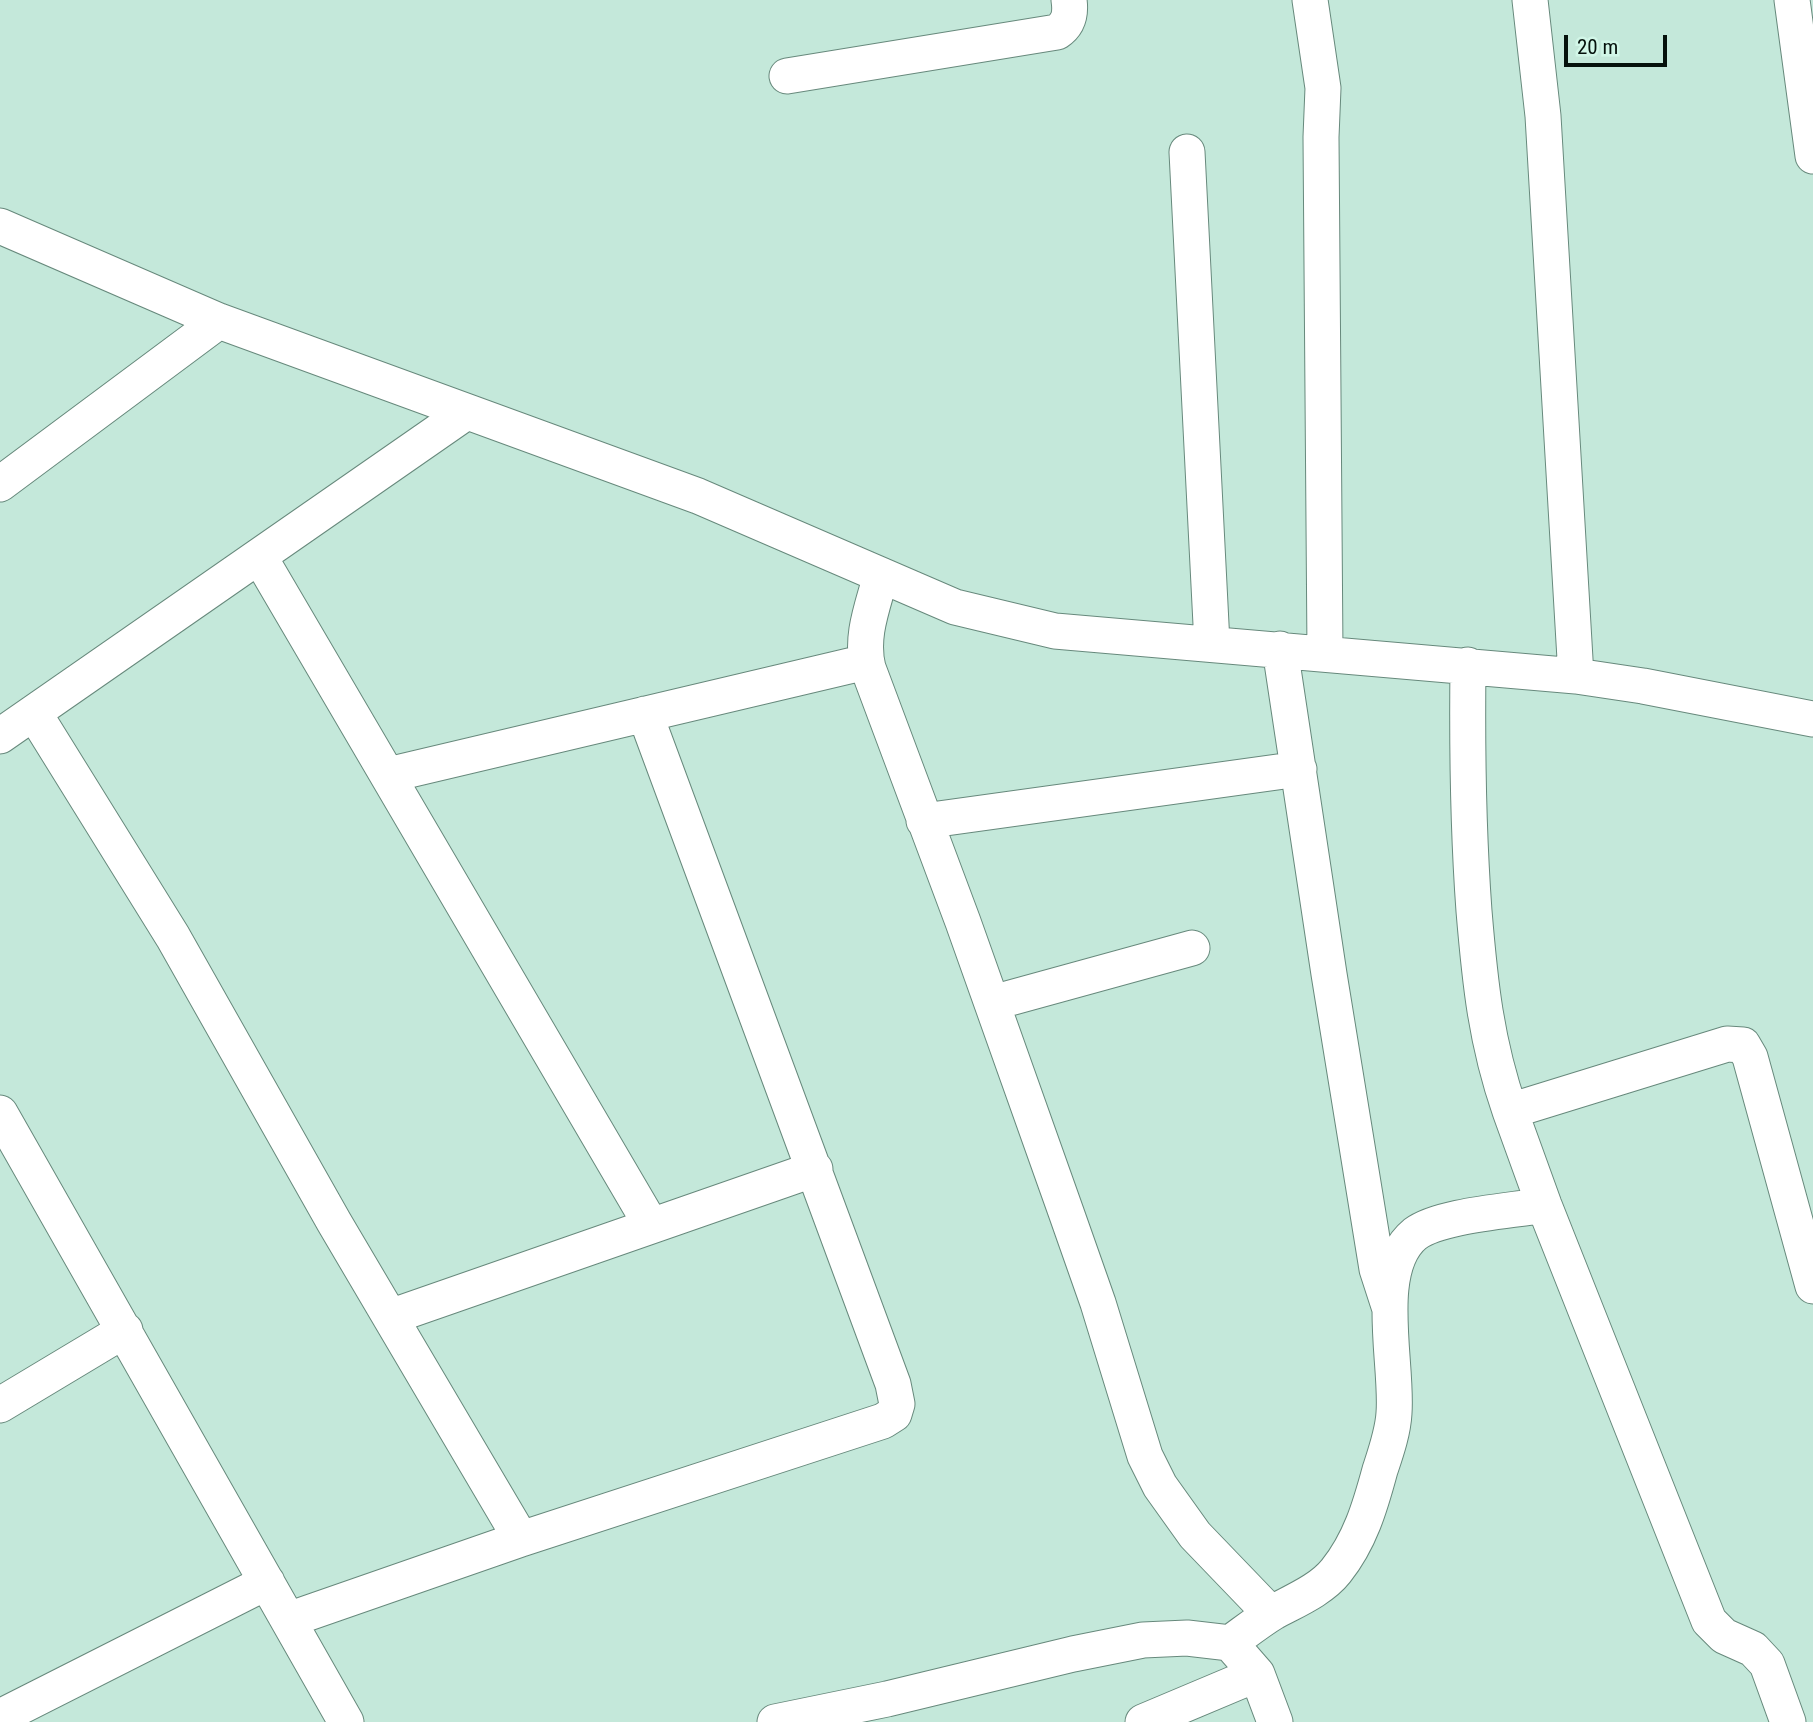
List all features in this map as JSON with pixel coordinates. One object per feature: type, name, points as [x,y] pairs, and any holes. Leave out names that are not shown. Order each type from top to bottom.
[{"type":"street","points":[[788,76],[1057,32],[1066,26],[1069,18],[1069,0]]},
{"type":"street","points":[[1310,0],[1323,88],[1321,151],[1325,653]]},
{"type":"street","points":[[1530,0],[1543,116],[1576,676]]},
{"type":"street","points":[[1792,0],[1813,156]]},
{"type":"street","points":[[1187,152],[1212,644]]},
{"type":"street","points":[[0,226],[219,321],[698,496],[955,607],[1055,631],[1576,676],[1643,686],[1813,719]]},
{"type":"street","points":[[0,484],[219,321]]},
{"type":"street","points":[[465,413],[259,556],[11,722],[173,937],[390,1317],[521,1539]]},
{"type":"street","points":[[259,556],[651,1225]]},
{"type":"street","points":[[881,575],[865,634],[866,662],[992,1003],[1098,1303],[1145,1456],[1160,1486],[1195,1535],[1271,1614]]},
{"type":"street","points":[[1230,1643],[1334,1574],[1364,1525],[1394,1414],[1394,1362],[1389,1306],[1377,1269],[1280,649]]},
{"type":"street","points":[[388,775],[866,662]]},
{"type":"street","points":[[1468,665],[1466,759],[1472,887],[1480,991],[1496,1070],[1544,1205],[1709,1620],[1724,1636],[1753,1649],[1766,1664],[1788,1722]]},
{"type":"street","points":[[288,1620],[521,1539],[883,1421],[894,1414],[897,1404],[894,1384],[645,714]]},
{"type":"street","points":[[924,821],[1299,769]]},
{"type":"street","points":[[992,1003],[1192,948]]},
{"type":"street","points":[[1510,1111],[1727,1044],[1743,1045],[1749,1057],[1813,1286]]},
{"type":"street","points":[[0,1113],[346,1722]]},
{"type":"street","points":[[390,1317],[815,1169]]},
{"type":"street","points":[[1389,1306],[1396,1263],[1403,1247],[1416,1234],[1433,1224],[1544,1205]]},
{"type":"street","points":[[0,1405],[125,1330]]},
{"type":"street","points":[[0,1717],[267,1582]]},
{"type":"street","points":[[775,1722],[887,1699],[1073,1654],[1143,1640],[1187,1637],[1230,1643],[1257,1674],[1275,1722]]},
{"type":"street","points":[[1143,1722],[1257,1674]]}]
